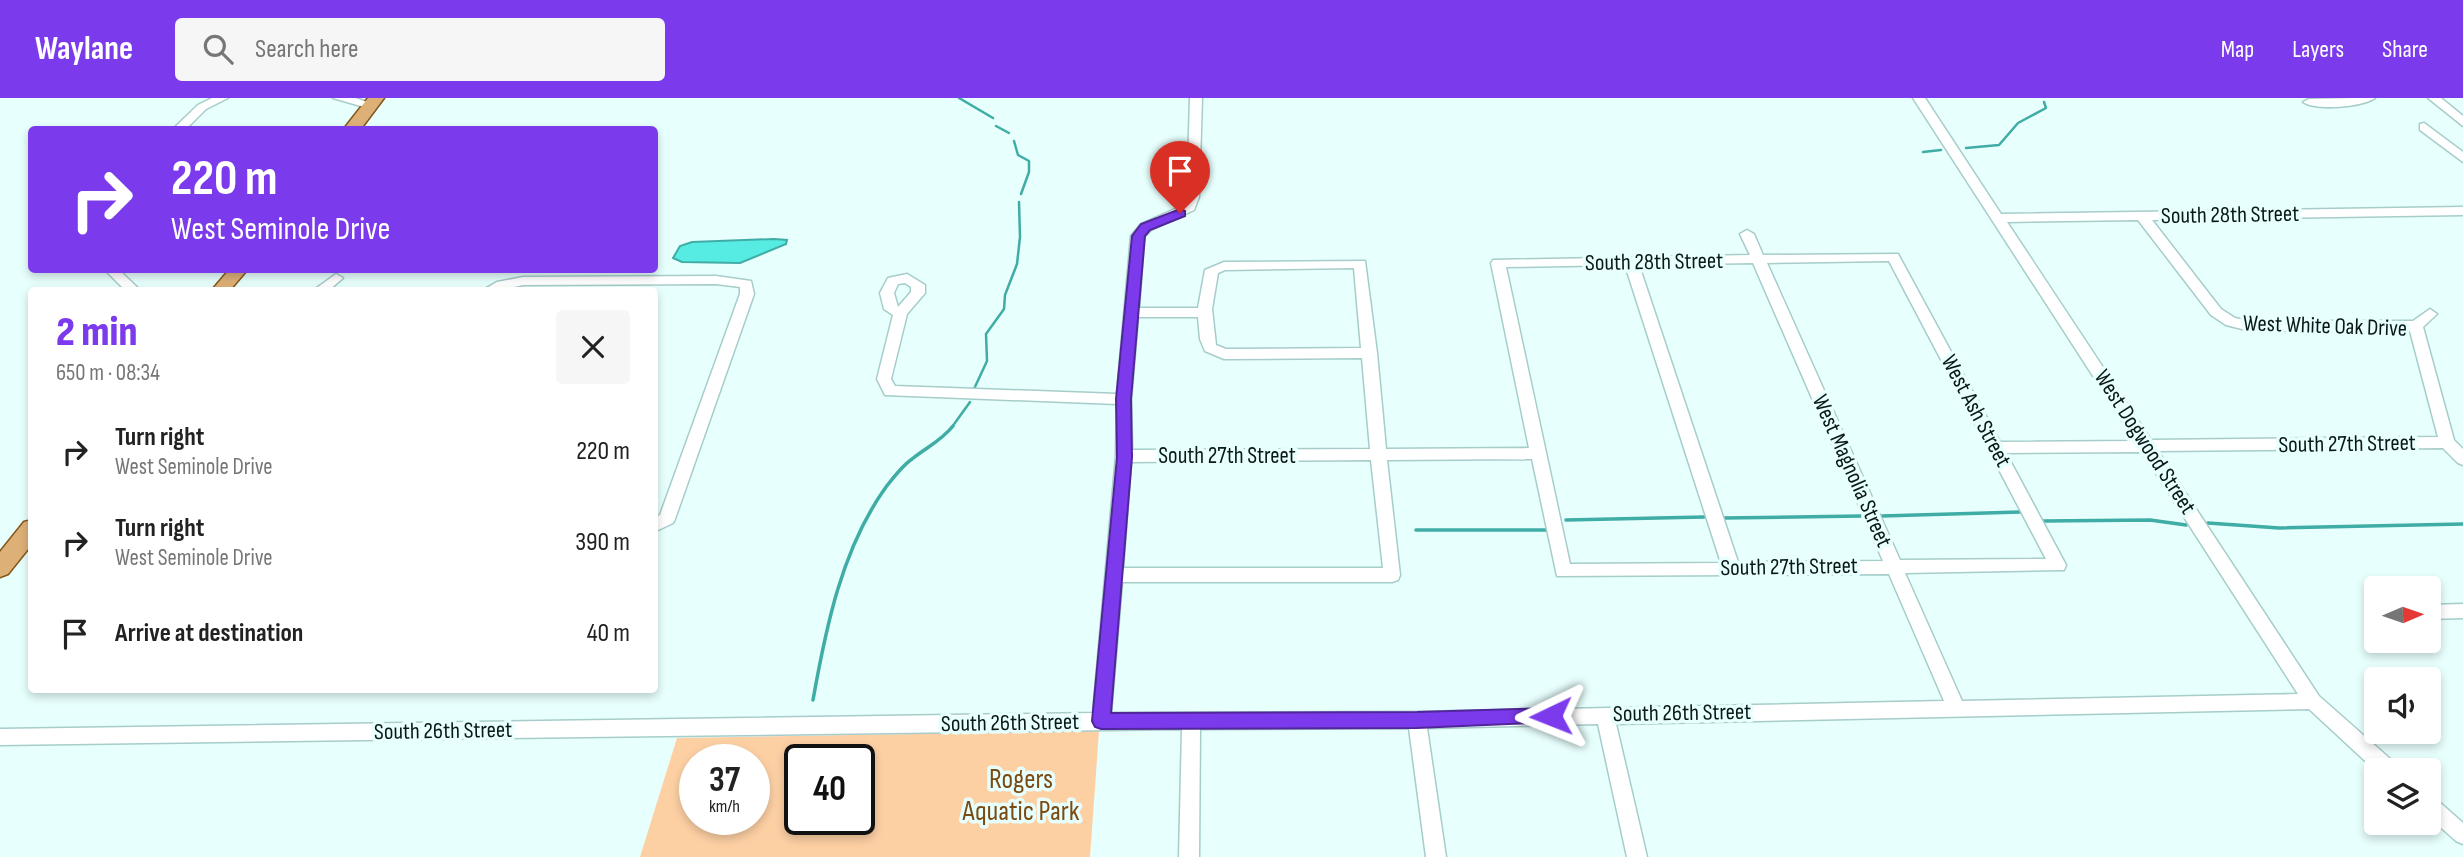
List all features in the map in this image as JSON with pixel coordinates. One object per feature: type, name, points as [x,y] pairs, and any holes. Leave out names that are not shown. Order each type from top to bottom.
[{"type":"main road","points":[[354,126],[373,101]]},
{"type":"main road","points":[[223,287],[235,273]]},
{"type":"main road","points":[[0,568],[28,533]]},
{"type":"street","points":[[182,126],[202,107],[222,98]]},
{"type":"street","points":[[339,98],[373,101]]},
{"type":"street","points":[[1101,721],[1124,457],[1124,399],[1138,236],[1146,227],[1189,207],[1193,197],[1196,98]]},
{"type":"street","name":"West Dogwood Street","points":[[1919,98],[2313,701],[2376,758]]},
{"type":"street","points":[[2309,102],[2347,103],[2369,98]]},
{"type":"street","points":[[2434,98],[2463,122]]},
{"type":"street","points":[[2424,127],[2463,158]]},
{"type":"street","name":"South 28th Street","points":[[1997,218],[2463,211]]},
{"type":"street","name":"West White Oak Drive","points":[[2143,217],[2216,312],[2231,322],[2250,326],[2416,326],[2447,442],[2463,459]]},
{"type":"street","name":"West Magnolia Street","points":[[1747,234],[1956,707]]},
{"type":"street","name":"South 28th Street","points":[[1540,453],[1498,263],[1893,257]]},
{"type":"street","name":"West Ash Street","points":[[1893,257],[2058,565]]},
{"type":"street","points":[[1631,262],[1731,568]]},
{"type":"street","points":[[1114,575],[1392,575],[1377,456],[1370,353],[1360,264],[1224,266],[1212,270],[1207,282],[1206,308],[1206,336],[1210,348],[1224,354],[1370,353]]},
{"type":"street","points":[[115,273],[129,287]]},
{"type":"street","points":[[325,287],[336,278]]},
{"type":"street","points":[[500,287],[523,281],[716,280],[746,284],[747,293],[661,522]]},
{"type":"street","points":[[1133,307],[1206,308]]},
{"type":"street","points":[[900,313],[884,379],[890,391],[1124,399]]},
{"type":"street","points":[[2416,326],[2430,314]]},
{"type":"street","name":"South 27th Street","points":[[1996,448],[2447,442]]},
{"type":"street","name":"South 27th Street","points":[[1124,457],[1540,453],[1563,571],[2058,565]]},
{"type":"street","points":[[2441,612],[2463,611]]},
{"type":"street","name":"South 26th Street","points":[[0,737],[1101,721],[1417,720],[2313,701]]},
{"type":"street","points":[[1605,715],[1637,857]]},
{"type":"street","points":[[1417,720],[1436,857]]},
{"type":"street","points":[[1189,857],[1191,721]]},
{"type":"street","points":[[2441,816],[2463,835]]},
{"type":"green space","name":"Rogers Aquatic Park","points":[[1099,731],[1090,857],[640,857],[677,738]]},
{"type":"water","points":[[787,240],[786,244],[740,263],[682,262],[673,258],[680,246],[692,242]]},
{"type":"waterway","points":[[959,98],[993,118]]},
{"type":"waterway","points":[[1966,148],[1999,145],[2018,123],[2046,108],[2044,102]]},
{"type":"waterway","points":[[996,126],[1009,133]]},
{"type":"waterway","points":[[1014,141],[1018,155],[1029,161],[1029,172],[1021,194]]},
{"type":"waterway","points":[[1923,152],[1941,150]]},
{"type":"waterway","points":[[974,389],[987,361],[986,334],[1004,309],[1005,295],[1017,264],[1020,237],[1019,202]]},
{"type":"waterway","points":[[952,427],[970,402]]},
{"type":"waterway","points":[[813,700],[830,617],[858,536],[871,511],[898,472],[953,426]]},
{"type":"waterway","points":[[1882,516],[2020,512]]},
{"type":"waterway","points":[[1724,518],[1862,516]]},
{"type":"waterway","points":[[1566,520],[1704,517]]},
{"type":"waterway","points":[[2043,521],[2150,520],[2186,525]]},
{"type":"waterway","points":[[2208,523],[2279,528],[2463,524]]},
{"type":"waterway","points":[[1416,530],[1548,530]]},
{"type":"route","points":[[1180,213],[1146,227],[1138,236],[1124,399],[1124,457],[1101,721],[1417,720],[1551,716]]}]
